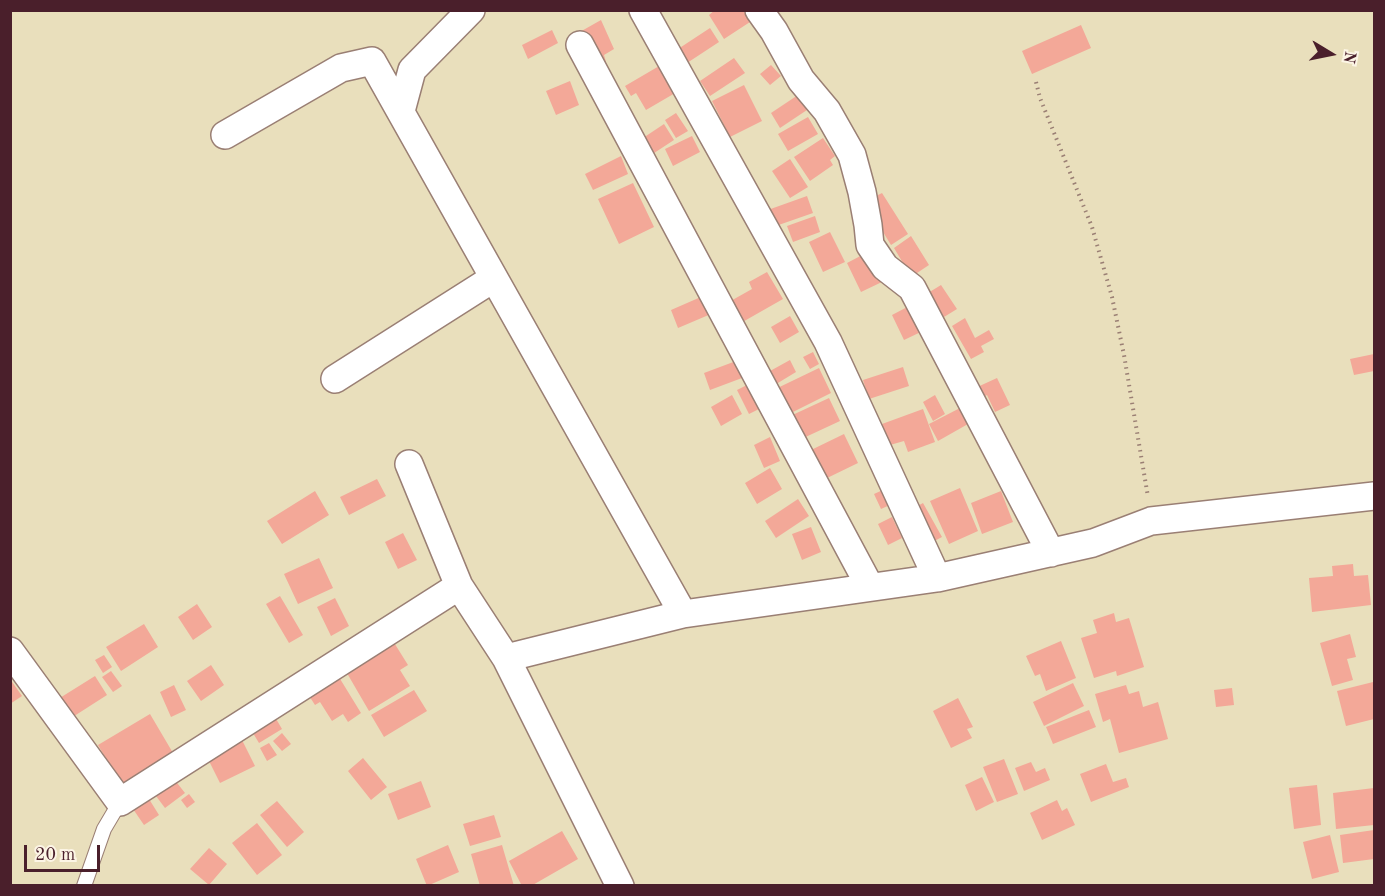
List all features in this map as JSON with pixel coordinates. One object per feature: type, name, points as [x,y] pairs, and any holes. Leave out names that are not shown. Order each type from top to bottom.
[{"type":"street","points":[[401,111],[412,70],[471,10]]},
{"type":"street","points":[[643,10],[828,342],[937,578]]},
{"type":"street","points":[[759,10],[774,31],[801,80],[827,111],[852,155],[862,192],[870,245],[885,267],[912,288],[1051,553]]},
{"type":"street","points":[[580,45],[870,587]]},
{"type":"street","points":[[225,135],[341,68],[372,61],[683,614]]},
{"type":"street","points":[[335,379],[494,278]]},
{"type":"street","points":[[409,464],[459,586],[506,658],[618,885]]},
{"type":"street","points":[[506,658],[683,614],[937,578],[1093,543],[1152,521],[1374,497]]},
{"type":"street","points":[[10,651],[120,802],[459,586]]},
{"type":"lane","points":[[84,885],[104,829],[120,802]]},
{"type":"path","points":[[1036,82],[1040,98],[1092,227],[1112,297],[1152,521]]},
{"type":"building","points":[[715,10],[743,10],[750,22],[724,39],[709,15]]},
{"type":"building","points":[[601,20],[614,49],[604,55],[606,62],[597,67],[578,33]]},
{"type":"building","points":[[1081,25],[1091,48],[1032,74],[1022,51]]},
{"type":"building","points":[[710,28],[719,42],[684,65],[675,51]]},
{"type":"building","points":[[552,30],[558,43],[528,59],[522,45]]},
{"type":"building","points":[[734,58],[745,73],[710,96],[700,81]]},
{"type":"building","points":[[666,62],[682,89],[646,110],[636,93],[631,96],[625,86]]},
{"type":"building","points":[[771,65],[781,76],[770,85],[760,74]]},
{"type":"building","points":[[570,81],[579,105],[556,115],[546,91]]},
{"type":"building","points":[[744,85],[762,121],[730,137],[712,101]]},
{"type":"building","points":[[798,95],[807,110],[780,128],[771,113]]},
{"type":"building","points":[[676,113],[688,131],[676,138],[665,120]]},
{"type":"building","points":[[808,117],[818,134],[788,151],[778,134]]},
{"type":"building","points":[[664,124],[674,140],[648,157],[637,142]]},
{"type":"building","points":[[692,136],[700,152],[673,166],[665,149]]},
{"type":"building","points":[[823,138],[835,156],[830,160],[833,165],[810,181],[794,157]]},
{"type":"building","points":[[621,156],[628,174],[593,190],[585,174]]},
{"type":"building","points":[[790,159],[808,187],[790,198],[772,171]]},
{"type":"building","points":[[633,183],[654,227],[619,244],[598,199]]},
{"type":"building","points":[[882,193],[908,234],[891,245],[872,214],[878,195]]},
{"type":"building","points":[[807,196],[813,213],[770,228],[765,211]]},
{"type":"building","points":[[815,216],[820,232],[793,242],[787,226]]},
{"type":"building","points":[[830,232],[845,262],[823,272],[809,242]]},
{"type":"building","points":[[911,236],[929,265],[905,281],[896,268],[903,263],[894,248]]},
{"type":"building","points":[[870,251],[884,281],[861,292],[847,263]]},
{"type":"building","points":[[767,272],[783,299],[732,328],[720,307],[752,289],[749,282]]},
{"type":"building","points":[[941,285],[957,309],[944,317],[928,293]]},
{"type":"building","points":[[710,293],[718,311],[678,328],[671,310]]},
{"type":"building","points":[[913,304],[925,330],[904,340],[892,315]]},
{"type":"building","points":[[790,316],[799,332],[780,343],[771,327]]},
{"type":"building","points":[[965,318],[975,338],[989,330],[994,339],[981,346],[984,352],[971,359],[952,326]]},
{"type":"building","points":[[813,352],[819,364],[810,369],[803,357]]},
{"type":"building","points":[[1374,354],[1374,371],[1354,375],[1350,359]]},
{"type":"building","points":[[744,358],[750,375],[710,390],[704,373]]},
{"type":"building","points":[[790,360],[796,372],[768,389],[761,376]]},
{"type":"building","points":[[903,367],[909,386],[869,399],[863,380]]},
{"type":"building","points":[[819,368],[831,393],[777,420],[765,394]]},
{"type":"building","points":[[997,378],[1010,405],[995,412],[987,395],[978,400],[973,389]]},
{"type":"building","points":[[755,381],[767,405],[749,414],[737,390]]},
{"type":"building","points":[[732,395],[742,414],[721,426],[711,407]]},
{"type":"building","points":[[935,395],[945,414],[933,421],[923,402]]},
{"type":"building","points":[[829,398],[840,421],[797,441],[786,418]]},
{"type":"building","points":[[960,408],[968,424],[938,441],[929,424]]},
{"type":"building","points":[[923,409],[935,442],[908,452],[904,441],[890,445],[882,424]]},
{"type":"building","points":[[844,434],[858,463],[823,480],[809,451]]},
{"type":"building","points":[[770,437],[780,461],[764,468],[754,445]]},
{"type":"building","points":[[770,468],[782,489],[757,504],[745,483]]},
{"type":"building","points":[[377,479],[386,496],[349,515],[340,497]]},
{"type":"building","points":[[960,488],[978,531],[949,544],[930,501]]},
{"type":"building","points":[[885,489],[892,504],[881,509],[874,494]]},
{"type":"building","points":[[315,491],[329,515],[282,544],[267,521]]},
{"type":"building","points":[[1001,491],[1013,522],[982,534],[971,503]]},
{"type":"building","points":[[798,499],[809,516],[776,538],[765,521]]},
{"type":"building","points":[[923,503],[942,537],[921,548],[903,514]]},
{"type":"building","points":[[892,517],[902,538],[888,545],[878,524]]},
{"type":"building","points":[[811,527],[821,552],[802,560],[792,534]]},
{"type":"building","points":[[403,533],[417,560],[398,569],[385,542]]},
{"type":"building","points":[[319,558],[333,588],[298,604],[284,574]]},
{"type":"building","points":[[1353,564],[1354,576],[1368,575],[1371,605],[1312,612],[1309,578],[1333,576],[1332,566]]},
{"type":"building","points":[[280,596],[303,635],[289,643],[266,604]]},
{"type":"building","points":[[335,598],[349,626],[331,636],[317,607]]},
{"type":"building","points":[[197,604],[212,627],[193,640],[178,617]]},
{"type":"building","points":[[1114,613],[1116,622],[1129,618],[1144,667],[1117,676],[1116,671],[1094,678],[1081,638],[1097,633],[1093,620]]},
{"type":"building","points":[[144,624],[158,647],[121,671],[106,647]]},
{"type":"building","points":[[1350,634],[1356,657],[1347,659],[1353,680],[1332,686],[1320,643]]},
{"type":"building","points":[[393,641],[408,665],[400,670],[410,686],[369,711],[337,656]]},
{"type":"building","points":[[1061,641],[1076,678],[1046,691],[1040,674],[1035,676],[1026,656]]},
{"type":"building","points":[[104,655],[112,667],[103,673],[95,660]]},
{"type":"building","points":[[211,665],[224,685],[201,701],[187,681]]},
{"type":"building","points":[[334,669],[361,713],[348,722],[343,714],[332,721],[320,702],[315,705],[304,688]]},
{"type":"building","points":[[111,671],[122,686],[113,692],[102,677]]},
{"type":"building","points":[[95,676],[107,695],[68,720],[55,701]]},
{"type":"building","points":[[10,679],[22,696],[10,704]]},
{"type":"building","points":[[1373,682],[1374,719],[1346,726],[1337,691]]},
{"type":"building","points":[[1073,683],[1084,706],[1044,726],[1033,702]]},
{"type":"building","points":[[174,685],[186,710],[171,717],[160,692]]},
{"type":"building","points":[[1126,685],[1129,694],[1139,691],[1143,707],[1158,702],[1168,739],[1119,753],[1110,719],[1103,722],[1095,694]]},
{"type":"building","points":[[1232,688],[1234,705],[1216,707],[1214,690]]},
{"type":"building","points":[[414,690],[427,711],[384,737],[371,715]]},
{"type":"building","points":[[958,698],[973,727],[967,729],[972,738],[951,748],[933,711]]},
{"type":"building","points":[[265,700],[282,729],[259,743],[242,715]]},
{"type":"building","points":[[1089,710],[1096,727],[1053,744],[1046,727]]},
{"type":"building","points":[[150,714],[173,753],[121,784],[98,745]]},
{"type":"building","points":[[233,722],[255,766],[220,783],[198,739]]},
{"type":"building","points":[[282,733],[291,744],[282,751],[273,741]]},
{"type":"building","points":[[269,743],[277,755],[267,761],[260,748]]},
{"type":"building","points":[[363,758],[387,787],[371,800],[348,771]]},
{"type":"building","points":[[1004,759],[1018,794],[997,802],[983,767]]},
{"type":"building","points":[[1031,762],[1036,772],[1045,768],[1050,780],[1024,791],[1015,768]]},
{"type":"building","points":[[1106,764],[1113,782],[1126,778],[1129,787],[1091,802],[1080,774]]},
{"type":"building","points":[[163,765],[185,793],[165,808],[144,780]]},
{"type":"building","points":[[982,777],[994,802],[976,811],[965,785]]},
{"type":"building","points":[[421,781],[431,807],[398,820],[388,794]]},
{"type":"building","points":[[1317,785],[1321,825],[1294,829],[1289,788]]},
{"type":"building","points":[[1374,788],[1374,825],[1336,829],[1333,793]]},
{"type":"building","points":[[189,794],[195,802],[187,808],[181,800]]},
{"type":"building","points":[[149,799],[159,815],[144,825],[133,809]]},
{"type":"building","points":[[1057,800],[1062,811],[1067,808],[1075,825],[1042,840],[1030,813]]},
{"type":"building","points":[[277,801],[304,832],[287,847],[260,815]]},
{"type":"building","points":[[494,815],[501,837],[470,846],[463,824]]},
{"type":"building","points":[[257,823],[282,855],[257,875],[232,843]]},
{"type":"building","points":[[1374,830],[1374,859],[1343,863],[1340,835]]},
{"type":"building","points":[[562,831],[578,859],[531,886],[522,886],[509,861]]},
{"type":"building","points":[[1330,835],[1339,872],[1312,879],[1303,842]]},
{"type":"building","points":[[448,845],[459,872],[427,886],[416,859]]},
{"type":"building","points":[[502,845],[514,886],[480,886],[471,854]]},
{"type":"building","points":[[209,848],[227,864],[209,885],[190,869]]}]
